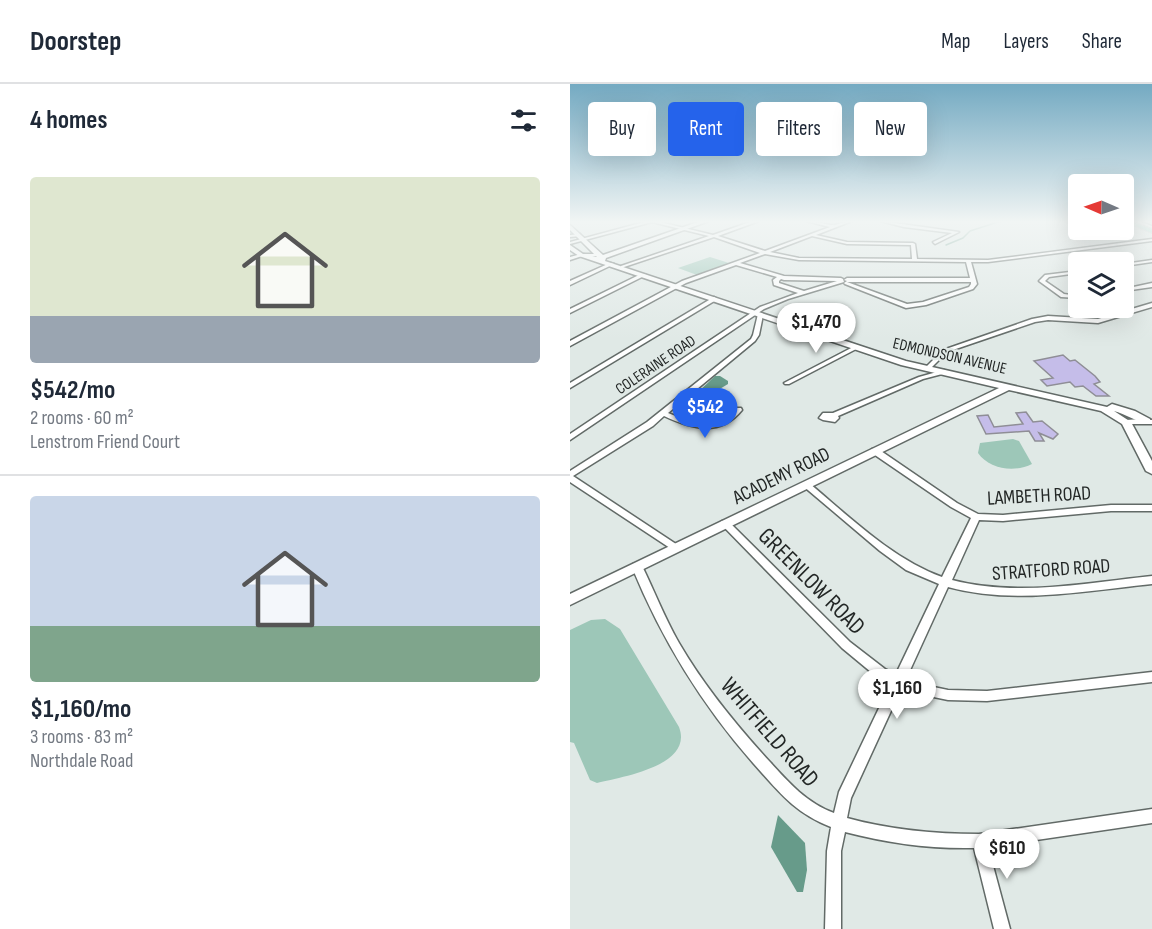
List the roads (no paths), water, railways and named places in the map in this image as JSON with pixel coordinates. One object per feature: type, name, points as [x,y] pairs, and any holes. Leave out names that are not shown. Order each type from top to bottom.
[{"type":"main road","name":"EDMONDSON AVENUE","points":[[605,260],[757,314],[917,366],[1087,403],[1112,412],[1126,422]]},
{"type":"main road","name":"ACADEMY ROAD","points":[[570,600],[1010,386]]},
{"type":"main road","points":[[1087,403],[1132,413],[1149,422]]},
{"type":"main road","points":[[1126,422],[1152,471]]},
{"type":"street","points":[[623,267],[642,260]]},
{"type":"street","points":[[570,344],[677,286],[742,260]]},
{"type":"street","name":"COLERAINE ROAD","points":[[570,438],[777,302],[866,276],[876,270],[877,260]]},
{"type":"street","points":[[893,260],[989,260]]},
{"type":"street","points":[[735,263],[781,278],[845,281],[901,305],[911,306],[924,304],[973,286],[968,261]]},
{"type":"street","points":[[1134,264],[1152,261]]},
{"type":"street","points":[[570,283],[612,264]]},
{"type":"street","points":[[1068,273],[1042,279],[1045,285],[1063,296],[1068,296]]},
{"type":"street","points":[[570,311],[643,274]]},
{"type":"street","points":[[866,276],[875,279]]},
{"type":"street","points":[[781,278],[775,281],[778,285],[804,293]]},
{"type":"street","points":[[857,279],[973,280]]},
{"type":"street","points":[[1134,288],[1152,285]]},
{"type":"street","points":[[570,386],[714,299]]},
{"type":"street","points":[[927,369],[945,351],[1034,320],[1048,318],[1098,321],[1152,305]]},
{"type":"street","points":[[676,548],[570,476],[642,429],[753,340],[756,335],[757,314]]},
{"type":"street","points":[[787,383],[857,347]]},
{"type":"street","points":[[917,366],[921,371],[921,378]]},
{"type":"street","points":[[834,415],[921,378],[944,372]]},
{"type":"street","points":[[663,413],[688,424],[708,426],[728,420],[738,410]]},
{"type":"street","points":[[1126,422],[1149,422]]},
{"type":"street","name":"LAMBETH ROAD","points":[[875,451],[954,505],[976,516],[1004,518],[1111,508],[1152,508]]},
{"type":"street","name":"STRATFORD ROAD","points":[[806,485],[898,560],[917,571],[945,582],[982,591],[1002,592],[1152,579]]},
{"type":"street","points":[[833,929],[834,851],[844,797],[976,516]]},
{"type":"street","name":"GREENLOW ROAD","points":[[725,523],[846,645],[872,667],[898,681],[924,690],[969,696],[1152,677]]},
{"type":"street","name":"WHITFIELD ROAD","points":[[637,567],[670,640],[692,676],[719,712],[779,782],[807,807],[838,822],[857,828],[951,842],[979,841],[1152,816]]},
{"type":"street","points":[[979,841],[1002,929]]}]
